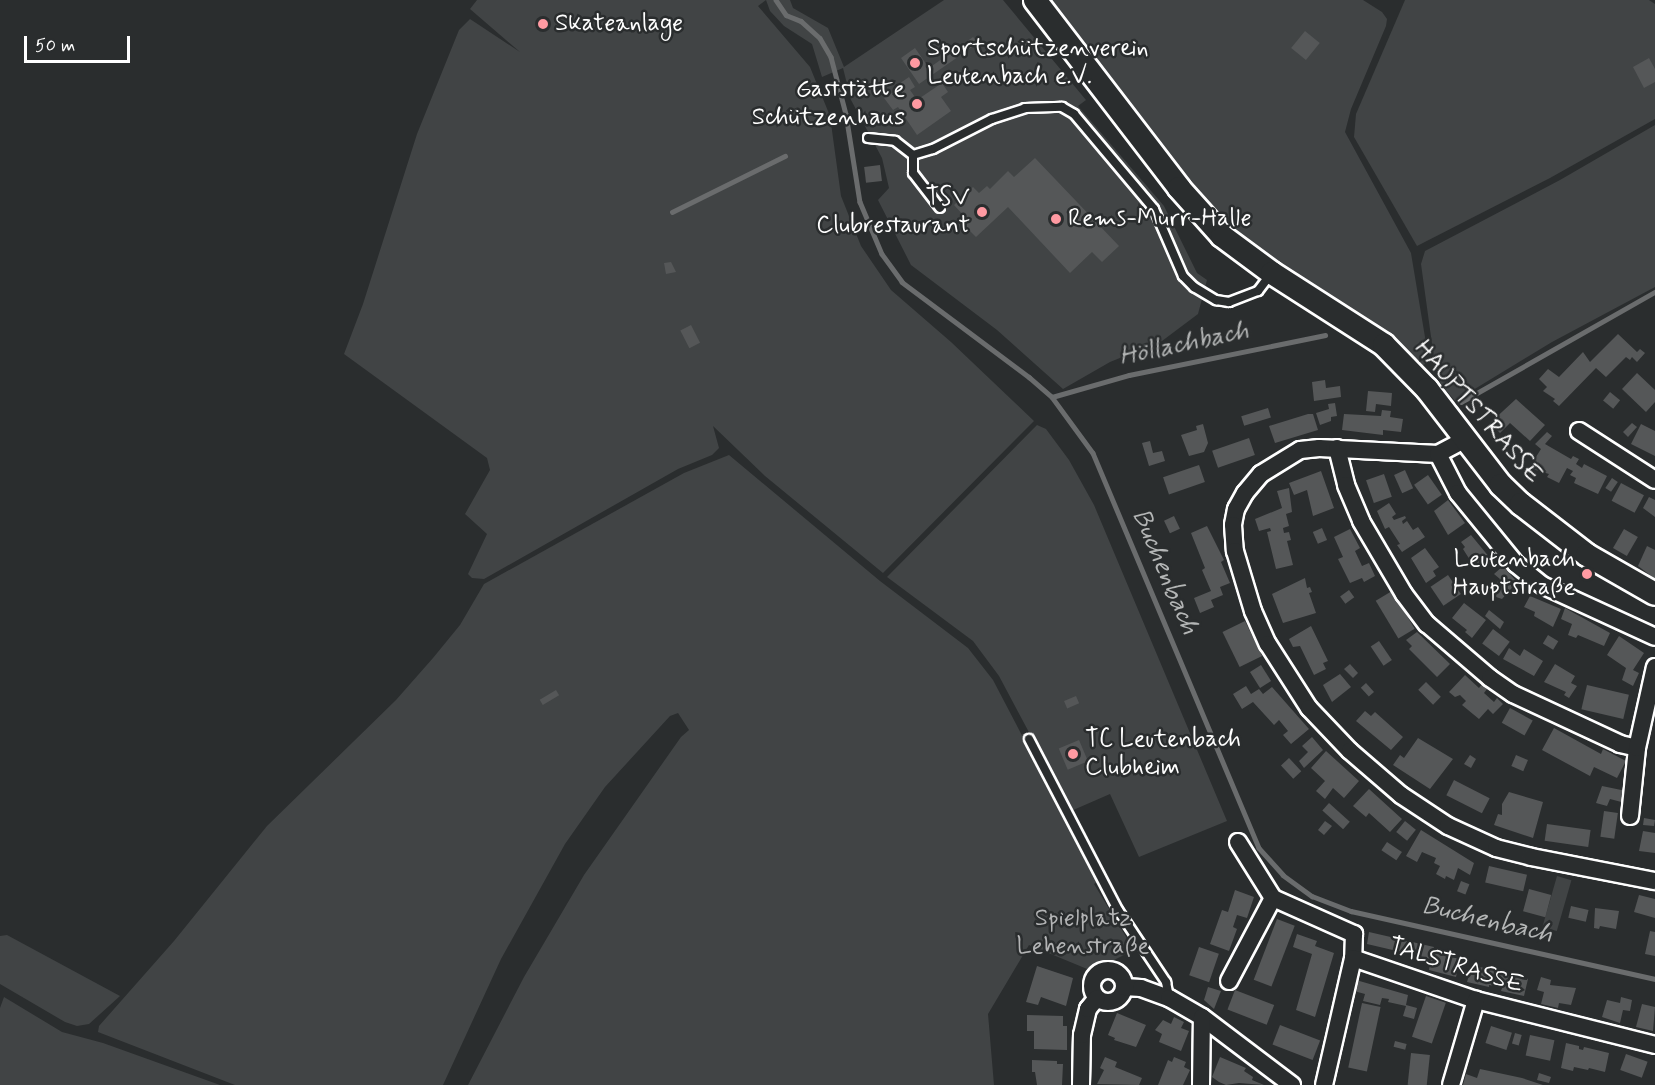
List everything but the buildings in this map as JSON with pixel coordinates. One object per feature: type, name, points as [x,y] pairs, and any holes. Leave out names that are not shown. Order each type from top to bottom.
[{"type":"street","name":"HAUPTSTRASSE","points":[[1035,0],[1179,188],[1215,228],[1272,273],[1384,345],[1427,389],[1501,485],[1542,523],[1587,555],[1655,594]]},
{"type":"street","points":[[1580,431],[1655,480]]},
{"type":"street","points":[[1466,440],[1438,454],[1337,448],[1300,450],[1270,467],[1245,493],[1236,509],[1233,525],[1235,551],[1254,612],[1282,667],[1309,708],[1350,751],[1401,795],[1448,826],[1496,848],[1531,858],[1655,881]]},
{"type":"street","points":[[1337,448],[1346,485],[1361,521],[1394,579],[1427,624],[1490,678],[1513,694],[1620,744],[1637,748]]},
{"type":"street","points":[[1438,454],[1458,493],[1516,564],[1542,585],[1655,637]]},
{"type":"street","points":[[1630,816],[1637,748],[1655,667]]},
{"type":"street","points":[[1230,981],[1252,933],[1273,898],[1238,842]]},
{"type":"street","name":"TALSTRASSE","points":[[1273,898],[1354,934],[1353,958],[1476,1000],[1655,1045]]},
{"type":"street","points":[[1324,1085],[1353,958]]},
{"type":"street","points":[[1102,971],[1117,973],[1124,987],[1116,999],[1107,1002],[1097,998],[1092,983],[1102,971]]},
{"type":"street","points":[[1124,987],[1141,988],[1169,998],[1202,1017],[1293,1085]]},
{"type":"street","points":[[1081,1085],[1083,1035],[1088,1009],[1097,998]]},
{"type":"street","points":[[1451,1085],[1476,1000]]},
{"type":"street","points":[[1201,1085],[1202,1017]]},
{"type":"lane","points":[[913,155],[933,149],[992,119],[1025,108],[1062,107],[1074,114],[1154,209],[1183,276],[1194,287],[1207,297],[1228,302],[1258,291],[1272,273]]},
{"type":"lane","points":[[868,138],[895,141],[913,155]]},
{"type":"lane","points":[[913,155],[913,173],[940,208]]},
{"type":"lane","points":[[1029,739],[1118,910],[1166,982],[1169,998]]},
{"type":"green space","points":[[477,0],[766,0],[758,6],[810,67],[830,116],[841,196],[861,246],[891,290],[951,342],[1034,421],[883,573],[765,476],[713,426],[719,448],[712,455],[678,469],[484,579],[472,578],[468,574],[487,534],[465,514],[490,470],[487,458],[344,354],[363,304],[417,134],[459,30],[470,19],[520,52],[470,9]]},
{"type":"green space","points":[[766,0],[790,0],[793,8],[828,28],[844,67],[944,0],[1003,0],[1086,100],[1078,106],[1164,206],[1197,273],[1207,280],[1198,314],[1162,341],[1110,362],[1063,389],[997,330],[911,265],[878,200],[889,188],[882,158],[851,100],[843,68],[822,77],[812,44],[784,26],[770,11]]},
{"type":"green space","points":[[1046,0],[1363,0],[1382,12],[1387,19],[1386,26],[1351,109],[1345,132],[1411,253],[1426,343],[1425,364],[1419,367],[1287,275],[1205,207]]},
{"type":"green space","points":[[1405,0],[1649,0],[1655,4],[1655,119],[1550,178],[1417,246],[1354,137],[1356,114]]},
{"type":"green space","points":[[1655,125],[1655,287],[1552,342],[1455,401],[1441,384],[1436,373],[1421,264],[1425,251],[1560,180]]},
{"type":"green space","points":[[1037,425],[1046,429],[1069,460],[1094,505],[1227,821],[1139,857],[1110,794],[1071,811],[999,676],[973,641],[887,577]]},
{"type":"green space","name":"Spielplatz Lehenstraße","points":[[729,455],[880,581],[968,648],[993,680],[1098,881],[1094,884],[1134,950],[1092,971],[1029,945],[988,1014],[994,1085],[468,1085],[524,977],[584,875],[681,737],[689,730],[678,713],[670,716],[605,787],[565,844],[501,959],[443,1085],[235,1085],[98,1032],[99,1026],[174,941],[267,826],[396,700],[433,658],[460,625],[484,584],[684,473]]},
{"type":"green space","points":[[1557,876],[1571,880],[1557,931],[1542,927]]},
{"type":"green space","points":[[7,935],[120,996],[89,1024],[77,1026],[65,1022],[0,984],[0,936]]},
{"type":"green space","points":[[4,997],[62,1032],[103,1043],[220,1085],[0,1085],[0,1008]]},
{"type":"waterway","name":"Buchenbach","points":[[776,0],[786,15],[801,21],[820,38],[831,57],[846,114],[860,202],[882,254],[902,282],[1029,377],[1052,397],[1093,453],[1259,848],[1283,875],[1312,896],[1351,911],[1655,979]]},
{"type":"waterway","points":[[672,212],[785,156]]},
{"type":"waterway","name":"Höllachbach","points":[[1461,402],[1655,292]]},
{"type":"waterway","name":"Höllachbach","points":[[1052,397],[1129,375],[1325,335]]},
{"type":"place","name":"Skateanlage","points":[[543,24]]},
{"type":"place","name":"Sportschützenverein Leutenbach e.V.","points":[[915,63]]},
{"type":"place","name":"Gaststätte Schützenhaus","points":[[917,104]]},
{"type":"place","name":"TSV Clubrestaurant","points":[[982,212]]},
{"type":"place","name":"Rems-Murr-Halle","points":[[1056,219]]},
{"type":"place","name":"Leutenbach Hauptstraße","points":[[1587,574]]},
{"type":"place","name":"TC Leutenbach Clubheim","points":[[1073,754]]}]
